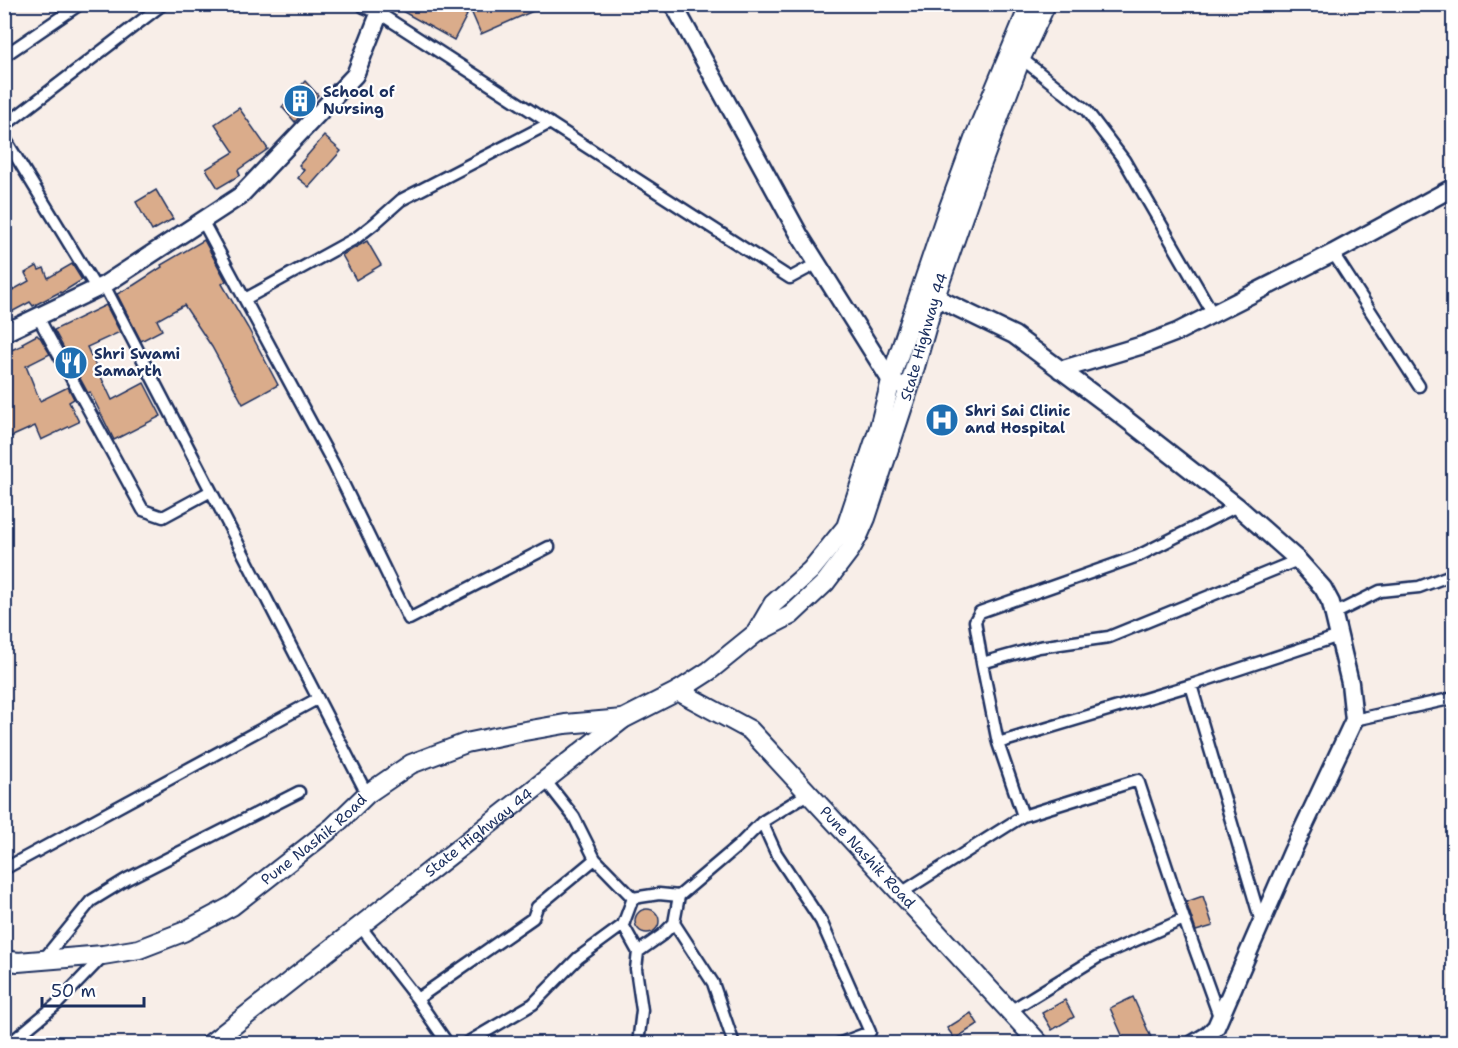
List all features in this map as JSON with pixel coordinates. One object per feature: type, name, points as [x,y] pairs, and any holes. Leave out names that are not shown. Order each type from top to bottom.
[{"type":"main road","name":"State Highway 44","points":[[853,531],[866,518],[909,388],[928,294],[974,139],[1030,4]]},
{"type":"main road","name":"State Highway 44","points":[[210,1044],[623,719],[678,691],[709,671],[756,633],[791,615],[825,583],[853,531],[891,381],[976,179],[1021,58],[1046,4]]},
{"type":"main road","name":"Pune Nashik Road","points":[[678,691],[750,730],[1040,1044]]},
{"type":"main road","name":"Pune Nashik Road","points":[[9,965],[139,949],[183,932],[232,906],[333,827],[367,794],[411,764],[466,743],[565,724],[623,719]]},
{"type":"street","points":[[4,56],[80,4]]},
{"type":"street","points":[[4,126],[164,4]]},
{"type":"street","points":[[361,4],[364,7],[381,9],[550,123],[790,278],[816,264]]},
{"type":"street","points":[[672,4],[816,264],[891,381],[909,388]]},
{"type":"street","points":[[4,333],[100,287],[240,196],[355,75],[381,9]]},
{"type":"street","points":[[1021,58],[1086,110],[1124,160],[1213,314]]},
{"type":"street","points":[[245,299],[356,238],[401,200],[550,123]]},
{"type":"street","points":[[4,137],[100,287],[211,492],[367,794]]},
{"type":"street","points":[[1060,370],[1143,345],[1177,332],[1333,253],[1454,187]]},
{"type":"street","points":[[202,220],[334,465],[409,619],[549,548]]},
{"type":"street","points":[[1333,253],[1419,386]]},
{"type":"street","points":[[928,294],[1014,335],[1060,370],[1237,506],[1298,560],[1323,588],[1331,603],[1350,683],[1354,720],[1292,852],[1220,1019],[1208,1035],[1194,1044]]},
{"type":"street","points":[[38,317],[143,510],[164,517],[211,492]]},
{"type":"street","points":[[1023,816],[998,743],[981,663],[975,621],[980,612],[1138,556],[1237,506]]},
{"type":"street","points":[[981,663],[1039,647],[1109,637],[1298,560]]},
{"type":"street","points":[[1334,614],[1380,591],[1419,587],[1454,574]]},
{"type":"street","points":[[998,743],[1191,685],[1339,636]]},
{"type":"street","points":[[1191,685],[1261,922]]},
{"type":"street","points":[[1354,720],[1454,698]]},
{"type":"street","points":[[4,869],[317,699]]},
{"type":"street","points":[[545,780],[574,817],[595,859],[633,898]]},
{"type":"street","points":[[901,893],[1023,816],[1138,780],[1220,1019]]},
{"type":"street","points":[[42,960],[91,901],[127,879],[299,792]]},
{"type":"street","points":[[638,952],[662,935],[674,923],[679,896],[738,846],[762,822],[809,794]]},
{"type":"street","points":[[762,822],[776,853],[821,921],[874,1044]]},
{"type":"street","points":[[417,999],[533,918],[537,907],[595,859]]},
{"type":"street","points":[[633,898],[659,894],[679,896]]},
{"type":"street","points":[[465,1044],[533,1004],[578,958],[623,924],[633,898]]},
{"type":"street","points":[[1010,1011],[1098,957],[1184,919]]},
{"type":"street","points":[[674,923],[713,983],[734,1044]]},
{"type":"street","points":[[623,924],[638,952],[636,969],[642,1010],[638,1044]]},
{"type":"street","points":[[360,926],[417,999],[448,1044]]},
{"type":"street","points":[[9,1044],[56,1005],[103,955]]},
{"type":"street","points":[[838,1044],[870,1032]]},
{"type":"building","points":[[393,4],[448,4],[467,15],[454,40]]},
{"type":"building","points":[[468,4],[549,4],[481,34]]},
{"type":"building","name":"School of Nursing","points":[[305,81],[318,95],[295,122],[282,107]]},
{"type":"building","points":[[239,108],[268,149],[238,170],[240,175],[218,188],[206,169],[234,152],[215,124]]},
{"type":"building","points":[[324,136],[341,151],[309,187],[298,178],[304,170],[299,165]]},
{"type":"building","points":[[156,190],[173,219],[152,231],[136,202]]},
{"type":"building","points":[[204,240],[226,281],[222,284],[278,385],[243,404],[212,347],[184,305],[157,320],[162,330],[141,341],[117,294]]},
{"type":"building","points":[[367,241],[381,265],[356,280],[342,255]]},
{"type":"building","points":[[72,264],[82,280],[33,306],[30,302],[4,316],[4,295],[29,281],[25,273],[37,266],[39,270],[44,268],[48,278]]},
{"type":"building","points":[[106,305],[120,332],[87,347],[112,400],[144,383],[161,416],[114,440],[90,392],[88,393],[54,330]]},
{"type":"building","points":[[37,335],[50,354],[26,366],[40,401],[68,387],[74,399],[69,402],[79,422],[41,440],[35,426],[4,440],[4,353],[23,345],[22,343]]},
{"type":"building","points":[[939,409],[954,425],[946,434],[930,418]]},
{"type":"building","points":[[1203,896],[1213,926],[1196,931],[1186,902]]},
{"type":"building","points":[[647,909],[655,913],[659,921],[655,929],[647,933],[639,929],[635,921],[639,913]]},
{"type":"building","points":[[1133,997],[1154,1044],[1126,1044],[1110,1008]]},
{"type":"building","points":[[1065,1000],[1074,1017],[1052,1030],[1042,1013]]},
{"type":"building","points":[[971,1013],[978,1024],[955,1039],[947,1028]]},
{"type":"place","name":"School of Nursing","points":[[300,101]]},
{"type":"place","name":"Shri Swami Samarth","points":[[71,363]]},
{"type":"place","name":"Shri Sai Clinic and Hospital","points":[[942,420]]}]
